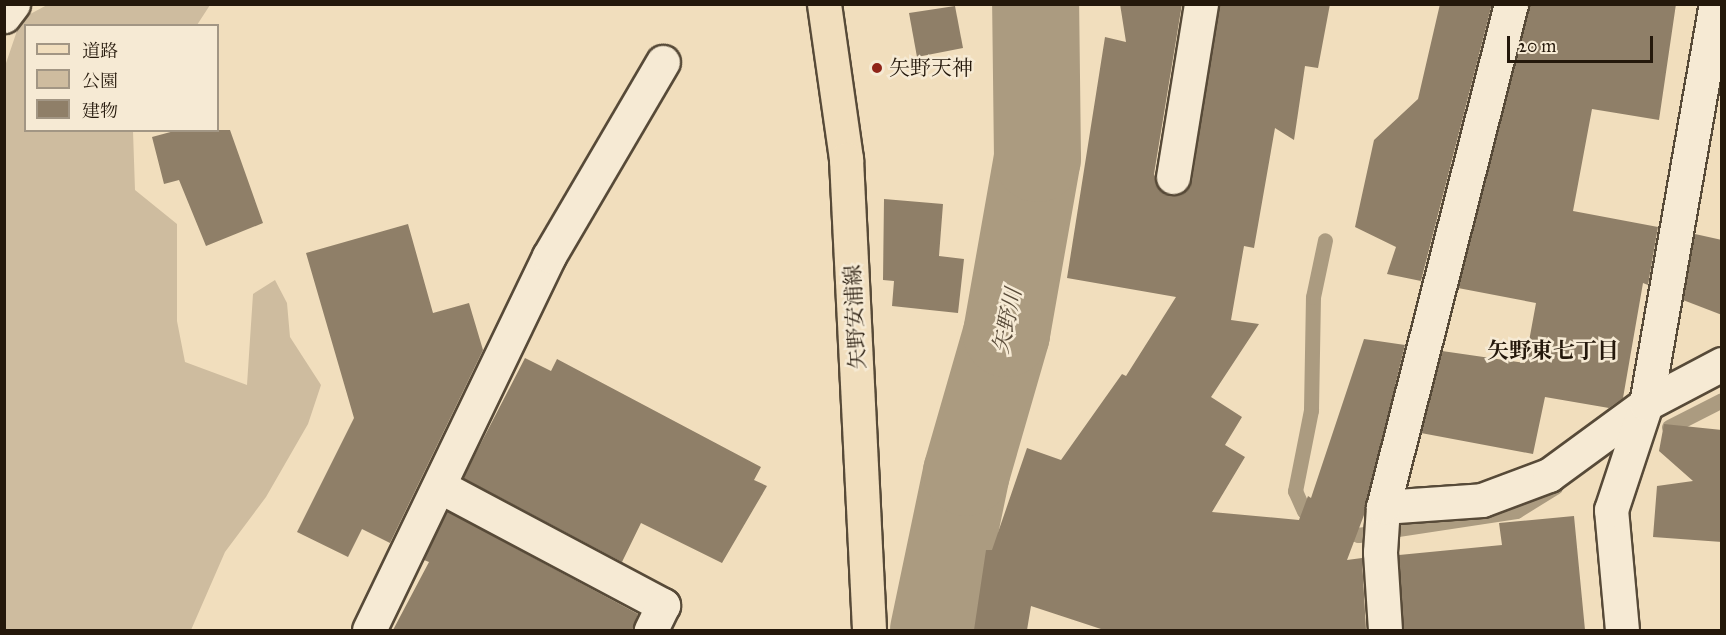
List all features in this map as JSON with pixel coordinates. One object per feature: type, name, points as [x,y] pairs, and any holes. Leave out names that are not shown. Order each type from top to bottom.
[{"type":"main road","name":"矢野安浦線","points":[[824,4],[846,159],[869,630]]},
{"type":"street","points":[[4,16],[13,4]]},
{"type":"street","points":[[1173,177],[1201,4]]},
{"type":"street","points":[[1385,630],[1380,552],[1383,507],[1511,4]]},
{"type":"street","points":[[1622,630],[1611,510],[1646,404],[1716,4]]},
{"type":"street","points":[[369,630],[549,256],[663,62]]},
{"type":"street","points":[[1383,507],[1482,500],[1549,475],[1646,404],[1722,364]]},
{"type":"street","points":[[438,486],[663,605],[651,630]]},
{"type":"green space","points":[[47,5],[210,5],[198,24],[24,24],[24,132],[133,132],[135,190],[177,224],[177,321],[185,362],[247,385],[253,294],[275,280],[287,303],[290,337],[321,385],[308,424],[266,497],[225,552],[191,630],[5,630],[4,69],[21,19]]},
{"type":"building","points":[[1120,4],[1182,4],[1154,174],[1161,191],[1171,196],[1187,189],[1192,180],[1219,4],[1330,4],[1318,68],[1305,66],[1294,140],[1275,128],[1254,248],[1244,246],[1231,320],[1259,324],[1211,397],[1242,417],[1225,445],[1245,457],[1212,512],[1299,520],[1308,496],[1311,498],[1364,339],[1405,345],[1364,515],[1347,560],[1362,558],[1366,630],[1104,630],[1031,606],[1027,630],[974,630],[986,550],[992,550],[1027,448],[1061,460],[1122,374],[1126,376],[1176,297],[1067,278],[1105,37],[1126,42]]},
{"type":"building","points":[[1440,4],[1492,4],[1421,281],[1387,274],[1396,247],[1355,227],[1374,140],[1418,99]]},
{"type":"building","points":[[1529,4],[1676,4],[1659,120],[1592,109],[1573,211],[1658,227],[1648,285],[1643,283],[1623,398],[1609,408],[1545,397],[1533,454],[1421,433],[1442,351],[1525,363],[1536,303],[1458,288]]},
{"type":"building","points":[[955,6],[963,48],[917,57],[909,13]]},
{"type":"building","points":[[230,130],[263,223],[206,246],[179,180],[164,184],[152,137],[171,132]]},
{"type":"building","points":[[884,199],[943,204],[939,256],[964,259],[958,313],[892,306],[894,281],[883,280]]},
{"type":"building","points":[[408,224],[433,313],[469,303],[483,350],[390,543],[362,529],[348,557],[297,532],[354,418],[306,253]]},
{"type":"building","points":[[1695,234],[1722,240],[1722,315],[1683,300]]},
{"type":"building","points":[[525,358],[551,371],[557,359],[761,467],[754,480],[767,486],[722,563],[641,523],[622,562],[463,478]]},
{"type":"building","points":[[1664,424],[1722,430],[1722,542],[1653,537],[1657,486],[1693,481],[1659,451]]},
{"type":"building","points":[[447,511],[638,614],[632,630],[393,630],[429,562],[424,560]]},
{"type":"building","points":[[1574,516],[1585,630],[1403,630],[1399,555],[1502,545],[1499,523]]},
{"type":"waterway","name":"矢野川","points":[[933,630],[966,472],[1006,333],[1037,158],[1035,4]]},
{"type":"waterway","points":[[1317,521],[1304,511],[1295,491],[1311,410],[1313,297],[1325,240]]},
{"type":"waterway","points":[[1669,427],[1722,400]]},
{"type":"waterway","points":[[1340,529],[1358,535],[1516,511],[1555,487]]},
{"type":"place","name":"矢野天神","points":[[877,68]]},
{"type":"district","name":"矢野東七丁目","points":[[1553,351]]}]
